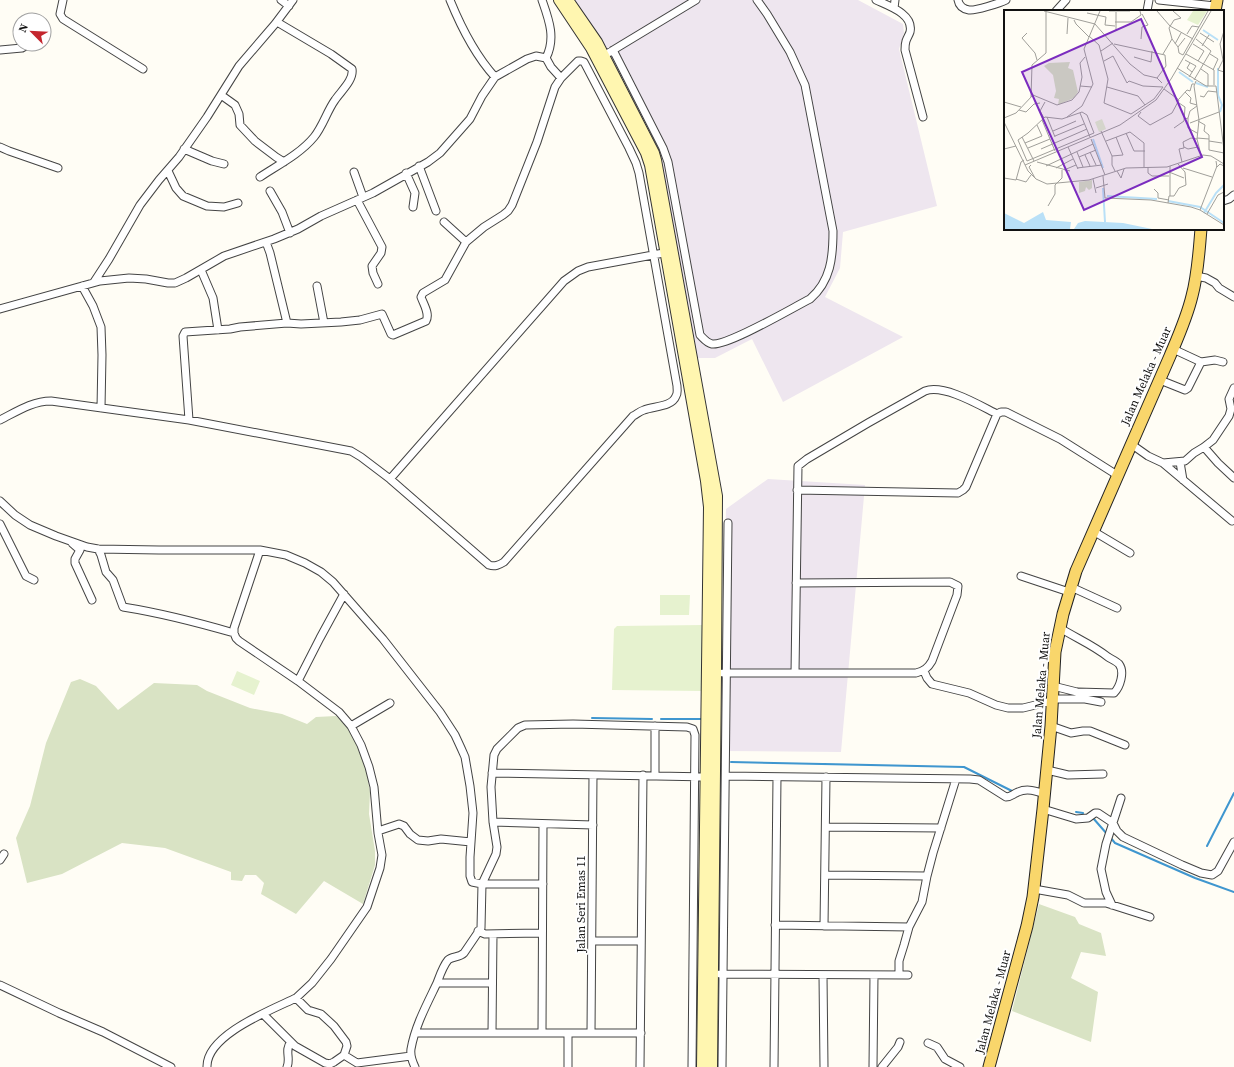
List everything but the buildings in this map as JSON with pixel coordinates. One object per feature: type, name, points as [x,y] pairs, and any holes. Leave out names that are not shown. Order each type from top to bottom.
[{"type":"main road","name":"Jalan Melaka - Muar","points":[[989,1067],[1027,926],[1034,889],[1045,794],[1055,652],[1060,628],[1076,570],[1160,380],[1201,277],[1201,230]]},
{"type":"street","points":[[63,0],[60,14],[63,19],[143,69]]},
{"type":"street","points":[[94,282],[110,259],[140,205],[159,180],[168,171],[207,117],[239,66],[277,22],[291,3],[281,0]]},
{"type":"street","points":[[450,0],[457,17],[485,66],[495,77]]},
{"type":"street","points":[[542,0],[552,41],[546,58]]},
{"type":"street","points":[[558,0],[591,48],[600,58],[654,153],[656,160],[669,252],[717,496],[717,673]]},
{"type":"street","points":[[568,0],[597,42],[600,58]]},
{"type":"street","points":[[600,58],[696,0]]},
{"type":"street","points":[[613,50],[663,148],[668,162],[700,335],[705,341],[711,344],[718,344],[732,339],[810,299],[818,292],[822,285],[829,270],[833,255],[833,231],[805,85],[790,52],[757,0]]},
{"type":"street","points":[[876,0],[903,13],[908,19],[910,32],[905,50],[923,117]]},
{"type":"street","points":[[894,8],[895,0]]},
{"type":"street","points":[[958,0],[959,5],[969,10],[1001,3],[1006,0]]},
{"type":"street","points":[[1057,10],[1066,0]]},
{"type":"street","points":[[1147,10],[1148,0]]},
{"type":"street","points":[[1159,0],[1216,6]]},
{"type":"street","points":[[260,177],[289,159],[314,137],[335,99],[349,82],[352,72],[352,69],[331,54],[277,22]]},
{"type":"street","points":[[0,50],[12,49]]},
{"type":"street","points":[[0,309],[94,282],[129,278],[175,283],[224,256],[290,233],[321,216],[373,193],[440,153],[470,119],[482,96],[495,77],[527,59],[536,56],[546,58],[560,78]]},
{"type":"street","points":[[0,420],[33,403],[51,401],[189,420],[351,451],[390,480],[489,565],[498,565],[504,562],[633,416],[645,409],[672,402],[676,398],[677,394],[677,386],[636,163],[584,62],[578,61],[560,78],[555,87],[537,142],[512,205],[508,211],[484,227],[466,242],[445,280],[423,293],[421,298],[427,315],[426,321],[393,335],[391,334],[382,314],[360,320],[301,324],[287,323],[185,332],[183,334],[189,420]]},
{"type":"street","points":[[221,95],[235,105],[239,114],[240,124],[255,141],[284,162]]},
{"type":"street","points":[[0,147],[58,168]]},
{"type":"street","points":[[184,149],[212,161],[224,164]]},
{"type":"street","points":[[419,166],[436,211]]},
{"type":"street","points":[[168,171],[176,188],[184,196],[207,206],[224,207],[238,203]]},
{"type":"street","points":[[354,172],[360,199],[382,246],[381,253],[372,266],[373,273],[378,284]]},
{"type":"street","points":[[406,173],[415,193],[413,207]]},
{"type":"street","points":[[270,191],[282,212],[290,233]]},
{"type":"street","points":[[1224,201],[1234,195]]},
{"type":"street","points":[[444,222],[466,242]]},
{"type":"street","points":[[266,242],[287,323]]},
{"type":"street","points":[[390,480],[564,281],[578,271],[588,267],[669,252]]},
{"type":"street","points":[[201,270],[213,298],[218,330]]},
{"type":"street","points":[[1201,277],[1215,283],[1218,288],[1234,297]]},
{"type":"street","points":[[82,286],[102,327],[101,408]]},
{"type":"street","points":[[317,286],[324,323]]},
{"type":"street","points":[[1173,349],[1201,362],[1215,360],[1223,362]]},
{"type":"street","points":[[1160,380],[1185,390],[1188,388],[1201,362]]},
{"type":"street","points":[[1163,463],[1185,461],[1213,440],[1229,416],[1231,409],[1229,399],[1234,388]]},
{"type":"street","points":[[795,673],[798,466],[868,423],[931,389],[946,391],[997,414],[1006,412],[1060,440],[1117,475]]},
{"type":"street","points":[[797,490],[958,493],[966,487],[997,414]]},
{"type":"street","points":[[1131,444],[1148,456],[1163,463],[1232,521]]},
{"type":"street","points":[[1204,447],[1234,478]]},
{"type":"street","points":[[1180,462],[1183,480]]},
{"type":"street","points":[[0,501],[16,515],[30,524],[71,542],[98,549],[260,550],[286,555],[313,566],[326,576],[344,594],[383,639],[440,712],[455,735],[465,757],[470,786],[473,813],[470,876],[472,882],[482,884],[543,884]]},
{"type":"street","points":[[692,1067],[710,776],[728,523]]},
{"type":"street","points":[[0,524],[26,576],[34,580]]},
{"type":"street","points":[[1093,531],[1130,553]]},
{"type":"street","points":[[71,542],[80,550],[74,563],[92,600]]},
{"type":"street","points":[[98,549],[106,572],[113,580],[123,607],[198,622],[234,633]]},
{"type":"street","points":[[207,1067],[209,1055],[221,1040],[237,1028],[296,998],[312,983],[331,959],[366,907],[380,868],[382,855],[374,787],[361,745],[351,726],[339,712],[298,681],[239,641],[234,633],[234,628],[260,550]]},
{"type":"street","points":[[1021,576],[1070,590],[1117,608]]},
{"type":"street","points":[[717,673],[916,673],[924,671],[932,661],[957,594],[958,586],[950,582],[796,583]]},
{"type":"street","points":[[298,681],[344,594]]},
{"type":"street","points":[[1053,686],[1077,692],[1114,693],[1118,689],[1121,677],[1119,664],[1094,646],[1060,628]]},
{"type":"street","points":[[924,671],[932,684],[969,693],[996,705],[1008,708],[1023,708],[1052,700],[1085,699],[1100,702]]},
{"type":"street","points":[[351,726],[390,703]]},
{"type":"street","points":[[415,1067],[412,1061],[411,1050],[426,1007],[437,983],[448,960],[451,957],[461,956],[464,953],[480,928],[482,884],[498,847],[493,822],[491,787],[494,755],[497,749],[518,728],[525,725],[573,724],[687,727],[693,729],[710,776],[713,974],[712,1067]]},
{"type":"street","points":[[655,726],[655,776]]},
{"type":"street","points":[[1050,726],[1071,733],[1082,730],[1090,731],[1125,745]]},
{"type":"street","points":[[1047,770],[1068,775],[1103,774]]},
{"type":"street","points":[[492,773],[970,779],[978,780],[1006,797],[1020,791],[1030,790],[1045,794]]},
{"type":"street","name":"Jalan Seri Emas 11","points":[[591,1033],[593,775]]},
{"type":"street","points":[[640,1067],[643,775]]},
{"type":"street","points":[[774,1067],[777,777]]},
{"type":"street","points":[[824,926],[826,777]]},
{"type":"street","points":[[899,975],[899,961],[909,927],[922,902],[927,876],[956,779]]},
{"type":"street","points":[[1112,905],[1106,892],[1101,869],[1106,844],[1121,798]]},
{"type":"street","points":[[1043,809],[1076,819],[1098,813],[1123,837],[1182,865],[1201,873],[1212,875],[1218,872],[1234,842]]},
{"type":"street","points":[[493,822],[593,825]]},
{"type":"street","points":[[378,831],[399,824],[404,826],[410,834],[418,840],[428,841],[441,839],[471,842]]},
{"type":"street","points":[[542,1033],[543,824]]},
{"type":"street","points":[[826,827],[941,828]]},
{"type":"street","points":[[825,875],[927,876]]},
{"type":"street","points":[[1034,889],[1068,895],[1084,903],[1106,903],[1150,917]]},
{"type":"street","points":[[775,925],[909,927]]},
{"type":"street","points":[[478,931],[485,934],[542,933]]},
{"type":"street","points":[[492,1033],[493,934]]},
{"type":"street","points":[[592,941],[641,941]]},
{"type":"street","points":[[713,974],[908,976]]},
{"type":"street","points":[[702,1067],[713,974]]},
{"type":"street","points":[[713,974],[722,1067]]},
{"type":"street","points":[[824,975],[824,1067]]},
{"type":"street","points":[[873,1067],[874,975]]},
{"type":"street","points":[[437,983],[492,983]]},
{"type":"street","points":[[0,985],[103,1032],[171,1067]]},
{"type":"street","points":[[263,1014],[295,1046],[313,1056],[330,1064],[344,1055],[347,1046],[346,1042],[334,1026],[321,1014],[308,1010],[296,998]]},
{"type":"street","points":[[416,1033],[641,1033]]},
{"type":"street","points":[[568,1033],[568,1067]]},
{"type":"street","points":[[287,1067],[289,1060],[287,1048],[291,1042]]},
{"type":"street","points":[[882,1067],[898,1047],[900,1042]]},
{"type":"street","points":[[928,1043],[937,1047],[945,1059],[960,1067]]},
{"type":"street","points":[[344,1055],[357,1063],[411,1056]]},
{"type":"shaded area","points":[[573,0],[858,0],[903,24],[904,33],[899,49],[937,206],[843,232],[840,268],[825,297],[903,337],[783,402],[752,339],[715,358],[696,358],[661,157],[594,31]]},
{"type":"shaded area","points":[[768,479],[865,485],[841,752],[721,751],[726,509]]},
{"type":"green space","points":[[660,595],[690,595],[689,615],[660,615]]},
{"type":"green space","points":[[703,625],[701,691],[612,690],[614,629],[617,626]]},
{"type":"green space","points":[[237,671],[260,681],[254,695],[231,685]]},
{"type":"green space","points":[[80,679],[96,686],[118,710],[154,683],[197,685],[207,691],[250,708],[282,714],[307,724],[316,717],[336,716],[349,728],[365,763],[370,792],[369,814],[375,851],[375,865],[363,904],[324,881],[296,914],[261,894],[264,883],[256,875],[245,875],[242,881],[231,880],[231,872],[165,848],[122,843],[62,874],[27,883],[16,838],[30,806],[46,743],[71,682]]},
{"type":"green space","points":[[1039,904],[1075,917],[1079,924],[1101,933],[1106,956],[1081,952],[1071,978],[1098,992],[1091,1042],[1012,1011]]},
{"type":"waterway","points":[[592,718],[652,719]]},
{"type":"waterway","points":[[661,719],[702,719],[702,722]]},
{"type":"waterway","points":[[731,762],[964,767],[1012,791]]},
{"type":"waterway","points":[[1207,846],[1234,793]]},
{"type":"waterway","points":[[1076,812],[1083,813]]},
{"type":"waterway","points":[[1093,818],[1107,834]]},
{"type":"waterway","points":[[1110,837],[1115,843],[1195,878],[1234,892]]}]
